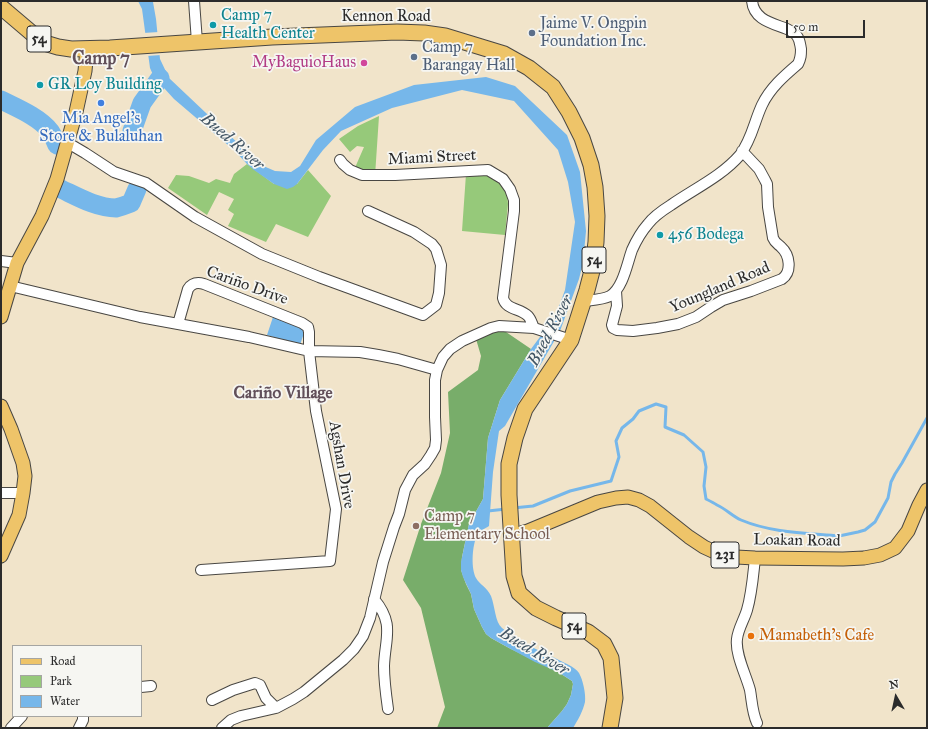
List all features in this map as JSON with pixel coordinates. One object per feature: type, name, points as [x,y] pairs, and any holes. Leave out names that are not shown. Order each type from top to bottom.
[{"type":"highway","name":"Kennon Road","points":[[1,7],[34,35],[48,44],[71,49],[193,43],[218,40],[397,32],[424,33],[445,36],[504,54],[529,68],[553,88],[569,112],[582,138],[591,165],[597,209],[596,235],[593,267],[583,301],[567,339],[525,409],[515,438],[509,464],[510,518],[514,576],[519,593],[536,608],[588,632],[604,644],[611,658],[615,698],[610,728]]},
{"type":"main road","points":[[1,317],[17,263],[44,210],[57,179],[68,143],[83,79],[87,49]]},
{"type":"main road","points":[[1,406],[24,463],[25,476],[18,515],[1,556]]},
{"type":"main road","name":"Loakan Road","points":[[511,536],[528,531],[598,502],[628,497],[639,500],[650,506],[689,537],[704,547],[717,553],[736,557],[755,558],[864,558],[880,555],[895,548],[908,531],[927,490]]},
{"type":"street","points":[[193,43],[194,1]]},
{"type":"street","name":"Youngland Road","points":[[742,151],[759,169],[767,184],[773,238],[774,241],[785,251],[787,256],[788,270],[785,277],[751,292],[723,300],[696,317],[678,324],[633,330],[617,330],[613,328],[612,325],[617,306],[616,291],[640,233],[659,213],[718,175],[730,165],[742,151],[751,136],[761,106],[766,97],[777,82],[798,64],[800,60],[800,43],[798,37],[793,32],[762,18],[753,7],[752,1]]},
{"type":"street","points":[[68,143],[86,152],[114,172],[146,183],[195,217],[262,254],[319,277],[423,315],[436,305],[440,293],[441,265],[436,249],[432,244],[414,232],[368,211]]},
{"type":"street","name":"Miami Street","points":[[340,160],[350,170],[362,175],[396,175],[488,170],[503,179],[510,189],[514,200],[514,211],[503,298],[504,303],[507,306],[521,311],[529,317],[538,330]]},
{"type":"street","points":[[1,261],[17,263]]},
{"type":"street","name":"Cariño Drive","points":[[178,324],[188,289],[191,285],[198,282],[306,325],[309,332],[309,351]]},
{"type":"street","points":[[10,286],[140,316],[309,351],[360,352],[398,359],[437,370]]},
{"type":"street","points":[[583,301],[605,298],[616,291]]},
{"type":"street","points":[[222,728],[231,720],[241,716],[276,708],[304,692],[343,660],[354,649],[363,636],[370,618],[383,562],[399,514],[405,490],[413,475],[425,464],[435,448],[435,380],[437,370],[443,356],[462,341],[491,328],[507,326],[538,330],[567,339]]},
{"type":"street","name":"Agshan Drive","points":[[201,570],[330,561],[336,509],[316,411],[309,351]]},
{"type":"street","points":[[1,493],[23,493]]},
{"type":"street","points":[[755,558],[751,596],[737,641],[738,650],[749,688],[752,710],[757,723]]},
{"type":"street","points":[[374,599],[381,607],[385,616],[387,627],[388,636],[384,666],[388,709]]},
{"type":"street","points":[[212,700],[233,690],[255,683],[260,685],[266,698],[276,708]]},
{"type":"street","points":[[11,728],[21,717]]},
{"type":"street","points":[[79,728],[83,717]]},
{"type":"green space","points":[[379,116],[375,176],[354,170],[364,147],[357,146],[350,152],[339,139],[358,126]]},
{"type":"green space","points":[[247,164],[274,184],[297,184],[308,170],[331,196],[308,237],[276,224],[266,242],[228,226],[234,214],[228,210],[234,199],[219,192],[207,215],[168,188],[176,175],[189,176],[209,183],[216,179],[230,183],[234,174]]},
{"type":"green space","points":[[489,173],[498,177],[507,193],[508,204],[505,235],[462,231],[466,174]]},
{"type":"green space","points":[[495,331],[506,332],[531,349],[500,400],[488,438],[483,499],[469,524],[462,557],[461,570],[471,594],[474,609],[486,634],[509,648],[558,672],[572,681],[573,684],[571,695],[567,704],[547,728],[437,728],[445,707],[421,608],[403,580],[421,524],[441,473],[450,433],[448,392],[478,370],[481,356],[476,339]]},
{"type":"water","name":"Bued River","points":[[138,1],[153,2],[160,59],[169,78],[261,165],[275,171],[291,172],[300,166],[316,140],[355,107],[414,85],[486,77],[515,86],[567,135],[580,172],[586,231],[583,263],[579,279],[560,331],[505,426],[499,431],[493,472],[489,526],[481,531],[477,536],[474,547],[473,569],[476,578],[488,590],[491,596],[496,618],[502,628],[526,644],[570,666],[579,673],[584,687],[585,702],[573,728],[547,728],[567,704],[571,695],[573,684],[572,681],[558,672],[509,648],[486,634],[474,609],[471,594],[461,570],[461,562],[469,524],[483,499],[488,438],[500,400],[531,349],[557,312],[565,290],[575,222],[568,182],[558,150],[514,101],[462,90],[392,108],[341,131],[323,150],[297,184],[287,189],[274,184],[254,170],[235,151],[174,99],[154,77],[150,68],[142,9]]},
{"type":"water","points":[[273,317],[306,327],[300,345],[267,335]]},
{"type":"pier","points":[[159,32],[161,55],[147,56],[143,33]]},
{"type":"waterway","points":[[132,131],[142,103],[160,78]]},
{"type":"waterway","points":[[1,100],[40,121],[50,131],[57,145]]},
{"type":"waterway","points":[[61,189],[81,199],[109,208],[116,208],[131,203],[137,189]]},
{"type":"waterway","points":[[513,508],[533,506],[570,491],[611,481],[619,457],[616,441],[622,428],[633,419],[639,411],[656,404],[666,407],[665,427],[684,435],[703,452],[706,467],[704,486],[706,499],[741,520],[765,528],[789,532],[839,536],[858,532],[865,530],[875,522],[888,498],[891,482],[927,418]]},
{"type":"waterway","points":[[488,511],[506,509]]},
{"type":"place","name":"Camp 7 Health Center","points":[[213,25]]},
{"type":"place","name":"Jaime V. Ongpin Foundation Inc.","points":[[532,33]]},
{"type":"place","name":"Camp 7 Barangay Hall","points":[[414,57]]},
{"type":"place","name":"MyBaguioHaus","points":[[364,63]]},
{"type":"place","name":"GR Loy Building","points":[[40,85]]},
{"type":"place","name":"Mia Angel's Store & Bulaluhan","points":[[101,103]]},
{"type":"place","name":"456 Bodega","points":[[660,235]]},
{"type":"place","name":"Camp 7 Elementary School","points":[[416,526]]},
{"type":"place","name":"Mamabeth's Cafe","points":[[751,636]]},
{"type":"district","name":"Camp 7","points":[[101,60]]},
{"type":"district","name":"Cariño Village","points":[[283,394]]}]
